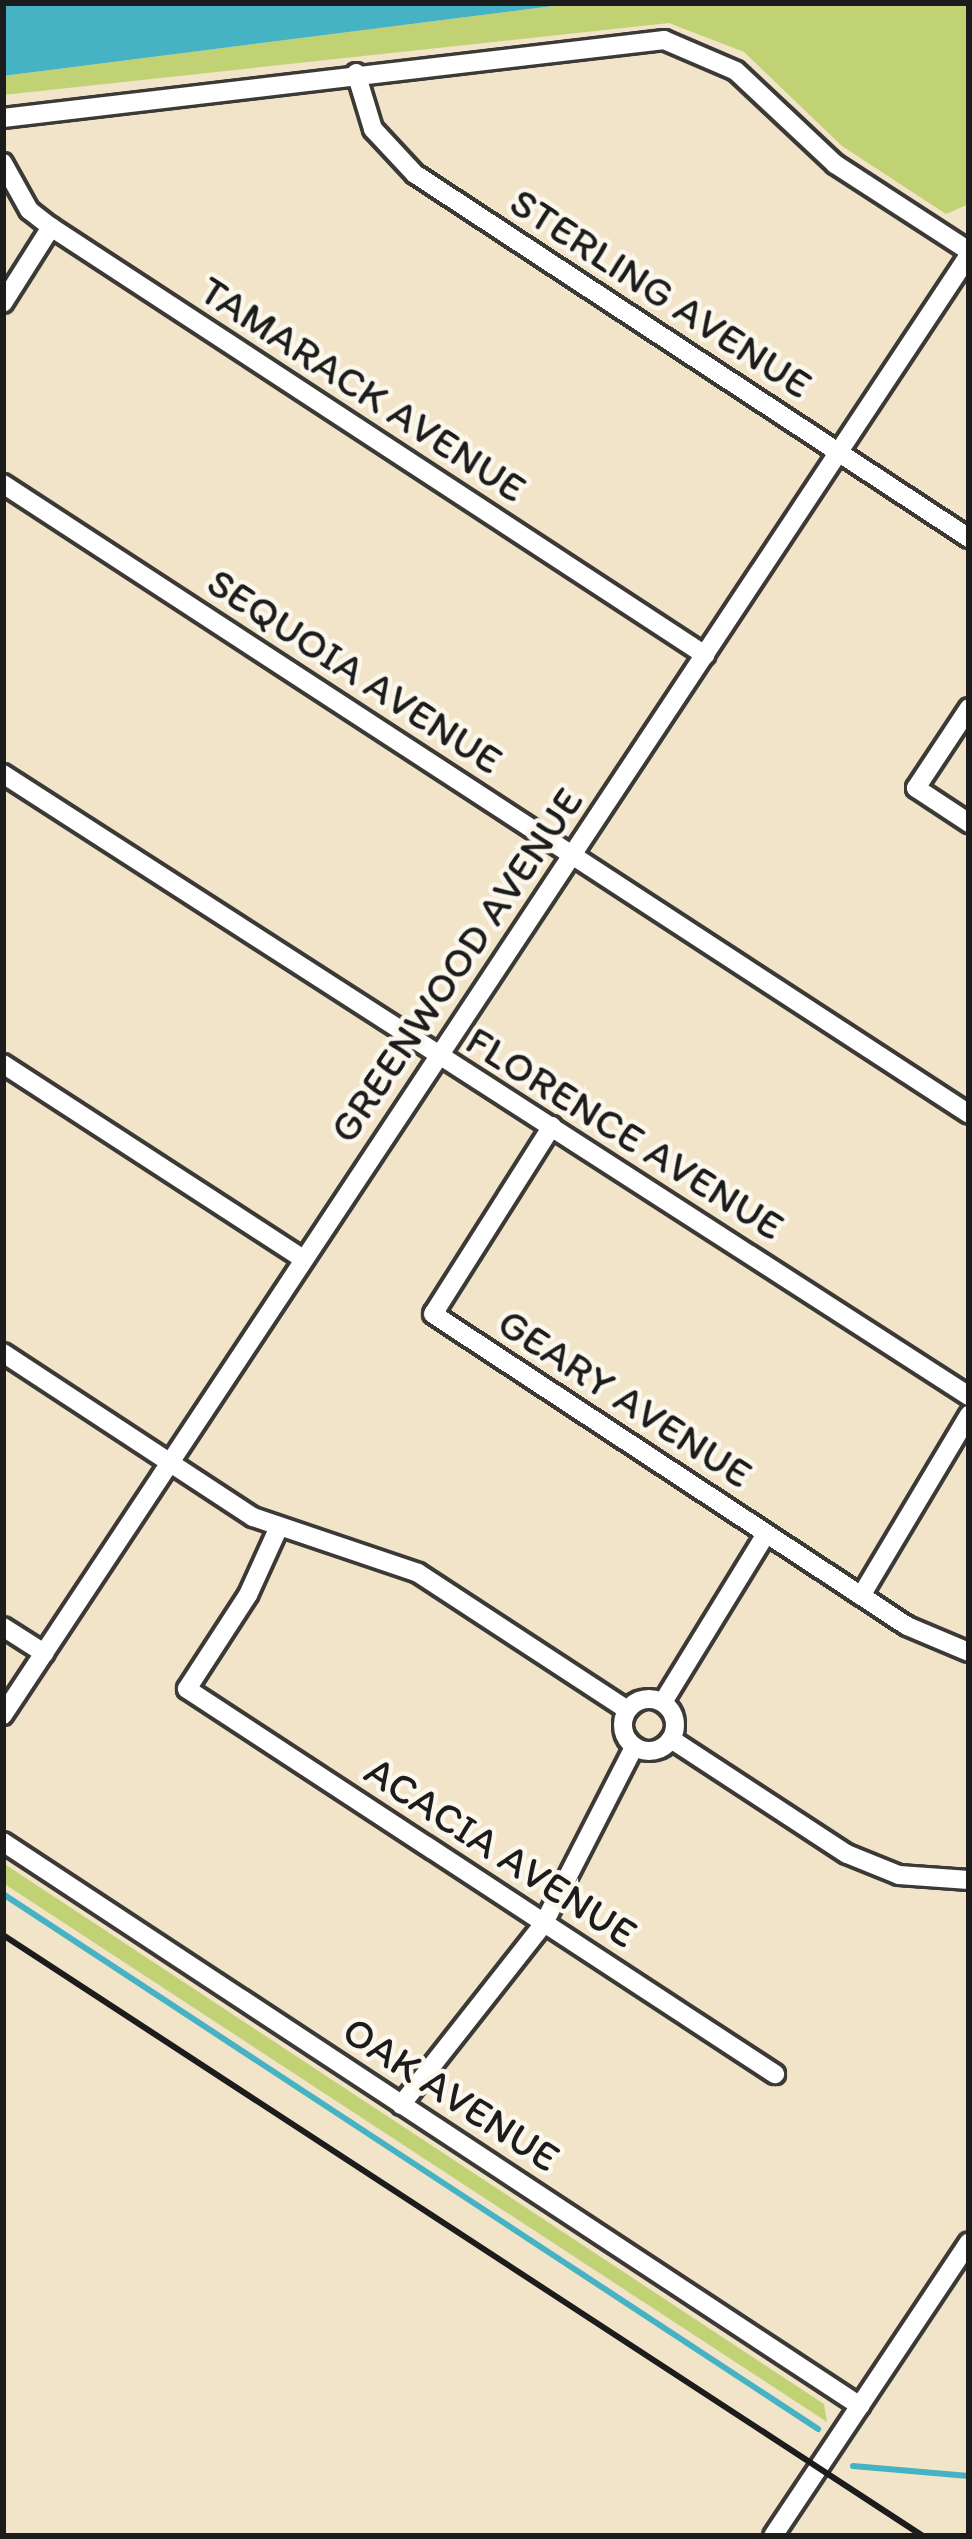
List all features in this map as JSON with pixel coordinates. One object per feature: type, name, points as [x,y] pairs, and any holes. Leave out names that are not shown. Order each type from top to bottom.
[{"type":"street","points":[[3,118],[664,40],[736,71],[835,164],[969,253]]},
{"type":"street","name":"STERLING AVENUE","points":[[356,73],[373,129],[415,174],[969,538]]},
{"type":"street","name":"TAMARACK AVENUE","points":[[3,163],[29,211],[51,227],[705,656]]},
{"type":"street","points":[[3,303],[51,227]]},
{"type":"street","name":"GREENWOOD AVENUE","points":[[3,1715],[969,253]]},
{"type":"street","name":"SEQUOIA AVENUE","points":[[3,484],[969,1114]]},
{"type":"street","points":[[969,708],[916,788],[969,823]]},
{"type":"street","name":"FLORENCE AVENUE","points":[[3,774],[436,1058],[551,1126],[969,1396]]},
{"type":"street","points":[[3,1064],[302,1259]]},
{"type":"street","name":"GEARY AVENUE","points":[[551,1126],[433,1314],[861,1596],[969,1652]]},
{"type":"street","points":[[3,1353],[278,1529],[403,1565],[627,1710]]},
{"type":"street","points":[[861,1596],[969,1415]]},
{"type":"street","name":"ACACIA AVENUE","points":[[278,1529],[248,1595],[187,1690],[775,2074]]},
{"type":"street","points":[[663,1702],[766,1534]]},
{"type":"street","points":[[3,1627],[44,1654]]},
{"type":"street","points":[[646,1699],[663,1702],[675,1723],[671,1739],[652,1751],[634,1747],[622,1727],[627,1710],[646,1699]]},
{"type":"street","points":[[671,1739],[848,1854],[899,1874],[969,1880]]},
{"type":"street","points":[[401,2105],[544,1923],[634,1747]]},
{"type":"street","name":"OAK AVENUE","points":[[3,1842],[860,2405]]},
{"type":"street","points":[[773,2536],[969,2242]]},
{"type":"green space","points":[[576,3],[969,3],[969,204],[946,214],[842,146],[744,52],[669,23],[3,95],[3,76]]},
{"type":"green space","points":[[3,1863],[824,2404],[827,2422],[3,1883]]},
{"type":"water","points":[[3,3],[576,3],[3,76]]},
{"type":"waterway","points":[[3,1894],[818,2429]]},
{"type":"waterway","points":[[853,2466],[969,2476]]},
{"type":"railway","points":[[3,1935],[923,2536]]}]
